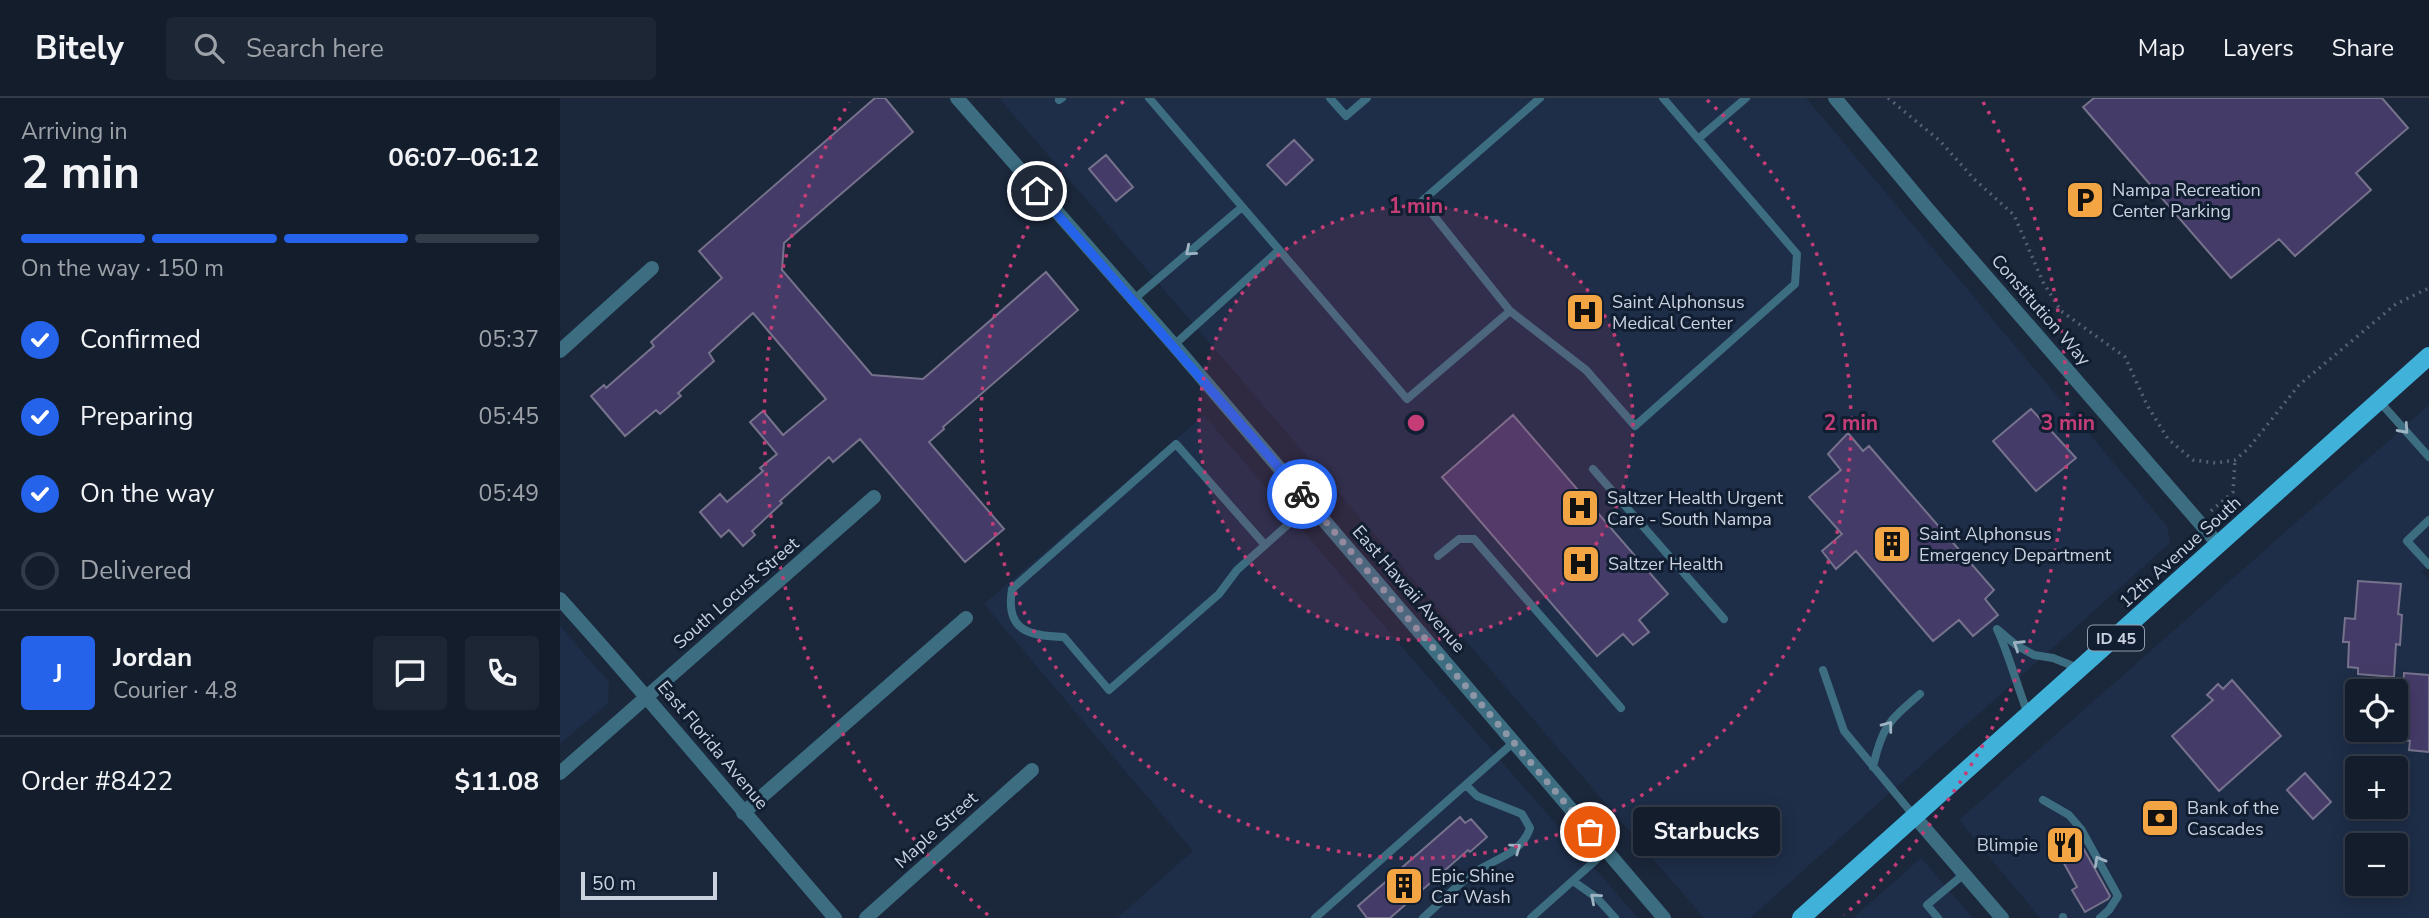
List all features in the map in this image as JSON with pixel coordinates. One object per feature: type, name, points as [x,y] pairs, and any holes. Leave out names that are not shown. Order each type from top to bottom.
[{"type":"main road","name":"12th Avenue South","points":[[1806,916],[2429,356]]},
{"type":"street","name":"East Hawaii Avenue","points":[[957,98],[1174,345],[1664,918]]},
{"type":"street","name":"Constitution Way","points":[[1835,98],[1926,208],[2220,545]]},
{"type":"street","points":[[560,351],[652,268]]},
{"type":"street","name":"South Locust Street","points":[[560,773],[874,497]]},
{"type":"street","name":"East Florida Avenue","points":[[560,599],[648,696],[743,813],[835,918]]},
{"type":"street","points":[[743,813],[966,618]]},
{"type":"street","name":"Maple Street","points":[[866,918],[1032,770]]},
{"type":"street","points":[[1915,817],[2002,918]]},
{"type":"lane","points":[[1149,98],[1407,399],[1510,311]]},
{"type":"lane","points":[[1330,98],[1346,116],[1367,98]]},
{"type":"lane","points":[[1541,98],[1422,201],[1510,311],[1586,370],[1635,426],[1795,284],[1797,254],[1663,98]]},
{"type":"lane","points":[[1698,139],[1746,98]]},
{"type":"lane","points":[[1133,300],[1242,207]]},
{"type":"lane","points":[[1174,345],[1278,251]]},
{"type":"lane","points":[[2379,401],[2429,457]]},
{"type":"lane","points":[[1265,545],[1176,444],[1012,589],[1009,605],[1016,623],[1026,632],[1040,636],[1064,637],[1110,690],[1219,594],[1237,570],[1311,505]]},
{"type":"lane","points":[[1593,469],[1724,619]]},
{"type":"lane","points":[[2429,520],[2407,541],[2429,565]]},
{"type":"lane","points":[[1438,556],[1459,539],[1474,539],[1621,708]]},
{"type":"lane","points":[[2029,716],[2008,652],[1997,629],[2016,645],[2034,655],[2053,658],[2081,670]]},
{"type":"lane","points":[[1823,670],[1843,731],[1915,817]]},
{"type":"lane","points":[[1873,767],[1880,738],[1889,721],[1920,694]]},
{"type":"lane","points":[[1315,918],[1514,742]]},
{"type":"lane","points":[[1423,918],[1473,874],[1526,841],[1530,828],[1522,814],[1477,796],[1466,785]]},
{"type":"lane","points":[[2043,800],[2069,815],[2081,829],[2118,895],[2109,910],[2099,918]]},
{"type":"lane","points":[[1531,918],[1606,850]]},
{"type":"lane","points":[[1938,918],[1927,905],[1964,873]]},
{"type":"lane","points":[[1573,881],[1597,898],[1615,918]]},
{"type":"path","points":[[1888,98],[1940,141],[1974,179],[2014,215],[2043,282],[2061,311],[2125,357],[2147,405],[2168,439],[2193,460],[2216,463],[2235,460],[2249,449],[2299,385],[2396,304],[2429,288]]},
{"type":"path","points":[[2199,521],[2233,492],[2235,460]]},
{"type":"shaded area","name":"Saint Alphonsus Medical Center","points":[[999,98],[1806,98],[2167,526],[2170,543],[1750,918],[1704,918]]},
{"type":"shaded area","points":[[2429,405],[2429,565],[2422,571],[2429,580],[2429,918],[2040,918],[1959,820]]},
{"type":"shaded area","points":[[1204,415],[1638,918],[1117,918],[1193,851],[984,604]]},
{"type":"shaded area","points":[[560,626],[609,682],[608,703],[560,744]]},
{"type":"shaded area","points":[[1921,858],[1973,918],[1853,918]]},
{"type":"building","points":[[875,98],[885,98],[913,132],[784,243],[782,270],[872,375],[923,379],[1046,272],[1078,310],[929,442],[1004,529],[965,562],[860,439],[833,462],[829,457],[780,501],[782,503],[752,531],[755,535],[743,546],[729,530],[721,537],[700,512],[720,494],[727,502],[763,471],[760,468],[777,454],[750,422],[763,411],[783,435],[826,399],[753,313],[709,353],[714,361],[678,393],[681,396],[660,414],[656,410],[625,436],[591,396],[604,385],[606,388],[654,346],[651,342],[722,278],[699,251]]},
{"type":"building","points":[[2094,98],[2382,98],[2408,128],[2356,173],[2371,190],[2295,256],[2279,239],[2231,278],[2083,107]]},
{"type":"building","points":[[1294,140],[1313,160],[1286,185],[1267,165]]},
{"type":"building","points":[[1106,155],[1133,187],[1116,201],[1089,169]]},
{"type":"building","points":[[2031,409],[2076,458],[2036,491],[1993,441]]},
{"type":"building","points":[[1513,415],[1668,594],[1639,620],[1649,632],[1633,645],[1623,634],[1597,656],[1442,477]]},
{"type":"building","name":"Saint Alphonsus Emergency Department","points":[[1848,433],[1863,451],[1869,446],[1994,590],[1985,599],[1998,615],[1973,636],[1959,620],[1933,641],[1856,551],[1836,569],[1822,551],[1842,534],[1809,497],[1841,470],[1828,454]]},
{"type":"building","points":[[2358,581],[2401,584],[2398,614],[2402,615],[2400,645],[2396,644],[2394,677],[2358,674],[2358,668],[2348,667],[2349,642],[2343,642],[2345,618],[2355,619]]},
{"type":"building","points":[[2404,673],[2429,675],[2429,752],[2409,750],[2408,679],[2404,679]]},
{"type":"building","points":[[2232,680],[2281,736],[2219,791],[2172,736],[2213,700],[2207,695],[2218,684],[2223,689]]},
{"type":"building","points":[[2305,773],[2331,802],[2313,819],[2287,790]]},
{"type":"building","name":"Epic Shine Car Wash","points":[[1460,817],[1465,823],[1471,819],[1487,837],[1470,852],[1468,850],[1390,918],[1367,918],[1358,906]]},
{"type":"building","points":[[2072,828],[2110,896],[2085,912],[2072,890],[2077,887],[2060,856],[2055,859],[2048,846],[2053,844],[2051,840]]},
{"type":"way so far","points":[[1302,494],[1590,832]]},
{"type":"place","name":"Nampa Recreation Center Parking","points":[[2085,200]]},
{"type":"place","name":"Saint Alphonsus Medical Center","points":[[1585,312]]},
{"type":"place","name":"Saltzer Health Urgent Care - South Nampa","points":[[1580,508]]},
{"type":"place","name":"Saint Alphonsus Emergency Department","points":[[1892,544]]},
{"type":"place","name":"Saltzer Health","points":[[1581,564]]},
{"type":"place","name":"Bank of the Cascades","points":[[2160,818]]},
{"type":"place","name":"Starbucks","points":[[1590,832]]},
{"type":"place","name":"Blimpie","points":[[2065,845]]},
{"type":"place","name":"Epic Shine Car Wash","points":[[1404,886]]},
{"type":"route","points":[[1037,191],[1302,494]]}]
